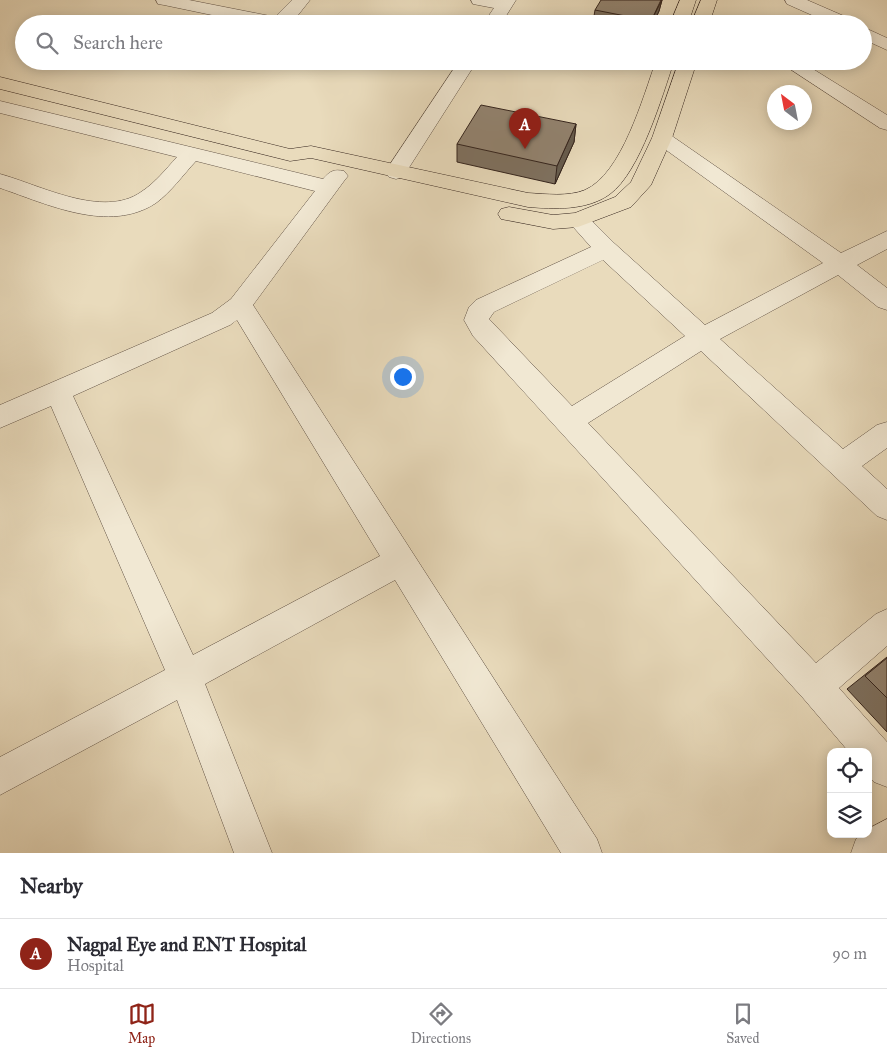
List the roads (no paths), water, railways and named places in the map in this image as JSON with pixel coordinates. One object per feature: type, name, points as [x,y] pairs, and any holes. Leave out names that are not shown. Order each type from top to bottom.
[{"type":"main road","points":[[682,15],[688,0]]},
{"type":"main road","points":[[706,15],[709,0]]},
{"type":"main road","points":[[0,83],[290,155],[311,152],[528,200],[559,202],[585,197],[602,190],[616,177],[646,115],[662,70]]},
{"type":"main road","points":[[290,155],[303,166],[332,181],[553,222],[578,220],[623,202],[640,185],[662,138],[685,70]]},
{"type":"street","points":[[288,15],[302,0]]},
{"type":"street","points":[[479,0],[506,3],[498,15]]},
{"type":"street","points":[[793,0],[827,15]]},
{"type":"street","points":[[174,1],[239,15]]},
{"type":"street","points":[[872,37],[887,45]]},
{"type":"street","points":[[396,172],[462,70]]},
{"type":"street","points":[[801,70],[887,124]]},
{"type":"street","points":[[0,417],[221,319],[240,305],[332,181],[191,154],[4,113]]},
{"type":"street","points":[[662,138],[840,264],[887,301]]},
{"type":"street","points":[[0,182],[91,208],[113,210],[132,207],[148,198],[191,154]]},
{"type":"street","points":[[578,220],[887,507]]},
{"type":"street","points":[[573,425],[569,421],[703,337],[887,239]]},
{"type":"street","points":[[606,248],[484,306],[478,313],[476,320],[482,329],[815,686],[887,769]]},
{"type":"street","points":[[240,305],[583,853]]},
{"type":"street","points":[[58,392],[185,676],[253,853]]},
{"type":"street","points":[[841,466],[887,433]]},
{"type":"street","points":[[0,777],[401,561]]},
{"type":"street","points":[[815,686],[887,626]]},
{"type":"street","points":[[870,853],[887,838]]},
{"type":"place","name":"Nagpal Eye and ENT Hospital","points":[[525,149]]}]
